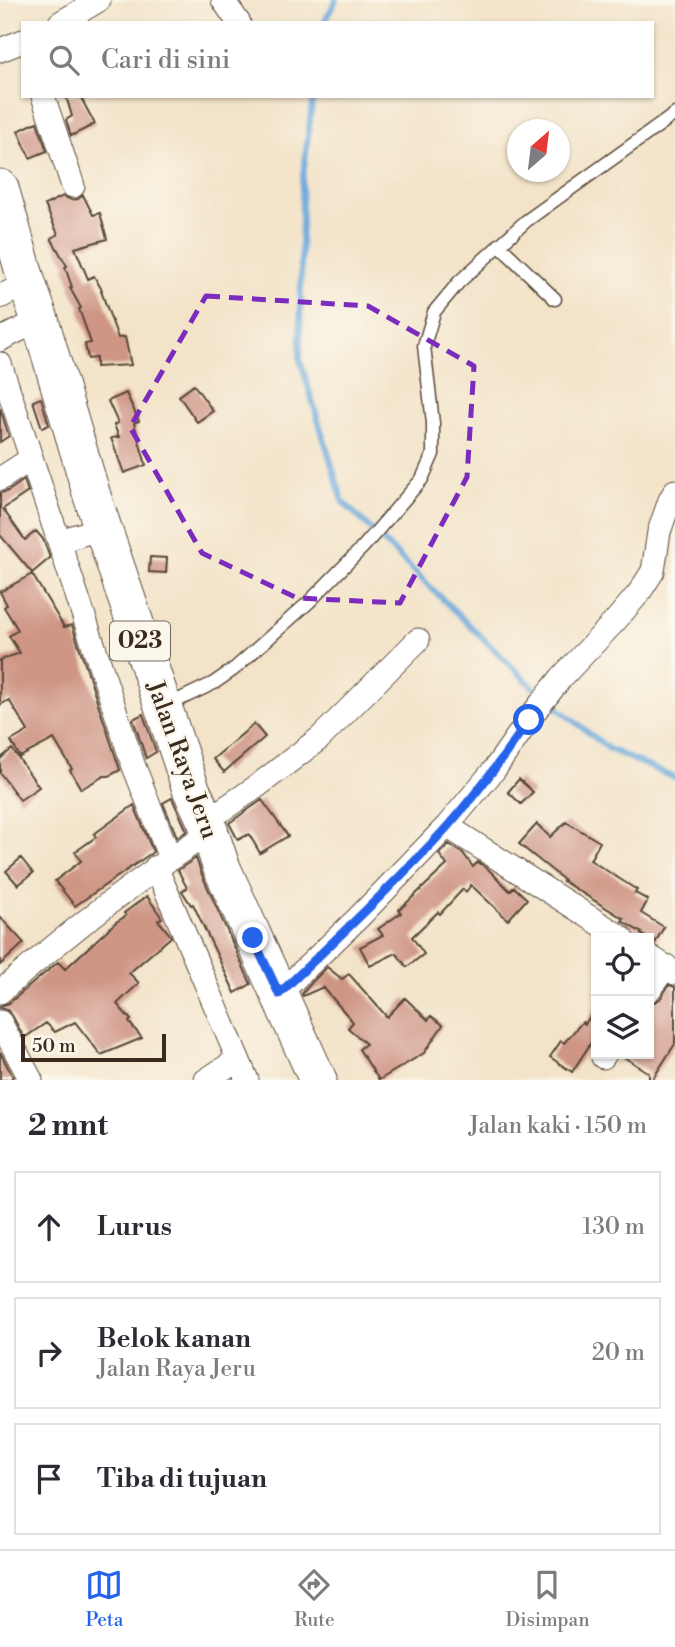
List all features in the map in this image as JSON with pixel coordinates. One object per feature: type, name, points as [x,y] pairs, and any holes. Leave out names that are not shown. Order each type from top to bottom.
[{"type":"main road","name":"Jalan Raya Jeru","points":[[0,188],[13,290],[40,320],[103,528],[191,789],[221,866],[318,1080]]},
{"type":"street","points":[[67,19],[99,0]]},
{"type":"street","points":[[223,0],[238,21]]},
{"type":"street","points":[[0,50],[21,42]]},
{"type":"street","points":[[44,98],[73,187]]},
{"type":"street","points":[[0,340],[40,320]]},
{"type":"street","points":[[0,364],[163,862],[242,1070],[206,1080]]},
{"type":"street","points":[[0,479],[31,459]]},
{"type":"street","points":[[279,994],[358,918],[447,826],[494,770],[561,678],[639,593],[653,571],[659,532],[675,491]]},
{"type":"street","points":[[59,541],[103,528]]},
{"type":"street","points":[[0,992],[62,939],[320,738],[418,640]]},
{"type":"street","points":[[447,826],[614,933]]},
{"type":"street","points":[[654,981],[663,965]]},
{"type":"street","points":[[0,1022],[31,1080]]},
{"type":"lane","points":[[163,708],[214,684],[234,669],[309,602],[363,547],[422,479],[433,454],[433,423],[424,346],[434,312],[459,282],[526,221],[675,114]]},
{"type":"lane","points":[[499,245],[555,299]]},
{"type":"highlighted area","points":[[206,296],[368,306],[474,366],[467,477],[400,603],[297,598],[202,553],[130,427]]},
{"type":"building","points":[[67,98],[81,98],[95,124],[71,136],[66,120],[72,116]]},
{"type":"building","points":[[37,122],[47,151],[30,158],[18,131]]},
{"type":"building","points":[[83,195],[93,215],[100,213],[107,239],[75,248],[88,279],[94,276],[102,290],[118,338],[125,337],[131,365],[96,367],[96,358],[88,359],[85,344],[91,343],[79,309],[81,308],[70,288],[72,287],[65,267],[67,266],[51,238],[58,234],[45,205],[63,196],[71,200]]},
{"type":"building","points":[[194,385],[213,411],[197,422],[179,396]]},
{"type":"building","points":[[126,393],[139,421],[134,423],[146,465],[124,473],[111,438],[119,437],[114,425],[118,423],[108,401]]},
{"type":"building","points":[[41,398],[49,425],[42,428],[33,401]]},
{"type":"building","points":[[0,408],[9,436],[0,442]]},
{"type":"building","points":[[24,480],[28,492],[3,509],[25,540],[36,531],[43,539],[50,558],[32,573],[0,535],[0,493]]},
{"type":"building","points":[[150,557],[167,558],[166,573],[149,572]]},
{"type":"building","points":[[32,574],[64,627],[72,625],[120,770],[81,789],[54,739],[20,757],[11,741],[28,731],[9,700],[0,705],[0,660],[20,653],[9,636],[18,630],[4,607],[7,605],[0,592]]},
{"type":"building","points":[[143,714],[156,752],[146,758],[133,719]]},
{"type":"building","points":[[254,724],[265,737],[224,772],[213,759]]},
{"type":"building","points":[[12,749],[39,787],[20,800],[0,773],[0,759]]},
{"type":"building","points":[[519,779],[533,792],[521,804],[508,792]]},
{"type":"building","points":[[172,798],[187,831],[177,837],[163,803]]},
{"type":"building","points":[[262,800],[288,836],[260,853],[249,834],[238,840],[229,823]]},
{"type":"building","points":[[134,805],[153,852],[75,906],[55,881],[81,861],[75,852],[96,837],[94,834]]},
{"type":"building","points":[[566,822],[600,842],[590,860],[648,900],[641,913],[664,927],[655,943],[654,933],[642,933],[622,921],[624,919],[563,881],[519,844],[537,824],[550,837]]},
{"type":"building","points":[[449,844],[463,853],[473,867],[478,862],[510,891],[514,887],[527,899],[508,920],[471,885],[466,892],[463,889],[440,914],[438,912],[412,937],[424,954],[407,967],[396,953],[370,966],[360,947],[383,935],[378,929],[401,913],[399,910],[447,865],[439,854]]},
{"type":"building","points":[[21,858],[33,873],[18,885],[6,871]]},
{"type":"building","points":[[196,858],[251,984],[235,993],[193,904],[191,905],[182,891],[187,888],[178,870]]},
{"type":"building","points":[[147,896],[162,918],[158,920],[171,937],[129,973],[139,983],[117,1004],[142,1038],[101,1055],[75,1022],[55,1032],[46,1023],[24,1038],[12,1015],[0,1006],[9,1003],[58,962],[65,969],[126,916],[124,913]]},
{"type":"building","points":[[0,917],[24,943],[0,965]]},
{"type":"building","points":[[327,967],[342,979],[349,974],[387,1017],[405,998],[428,1020],[431,1016],[443,1025],[424,1053],[379,1080],[359,1049],[366,1044],[348,1028],[353,1022],[323,987],[303,996],[302,994]]},
{"type":"building","points":[[669,985],[675,987],[675,1044],[652,1080],[649,1080],[649,1073],[627,1059],[654,1059],[654,1002],[660,999]]},
{"type":"building","points":[[591,1015],[591,1043],[572,1072],[550,1057],[561,1041],[564,1043],[582,1022],[585,1024]]},
{"type":"building","points":[[0,1052],[13,1077],[9,1080],[0,1080]]},
{"type":"waterway","points":[[325,21],[336,0]]},
{"type":"waterway","points":[[313,98],[302,184],[300,360],[343,502],[541,695]]},
{"type":"waterway","points":[[549,701],[609,749],[675,778]]},
{"type":"route","points":[[253,938],[279,994],[358,918],[447,826],[494,770],[529,720]]}]
